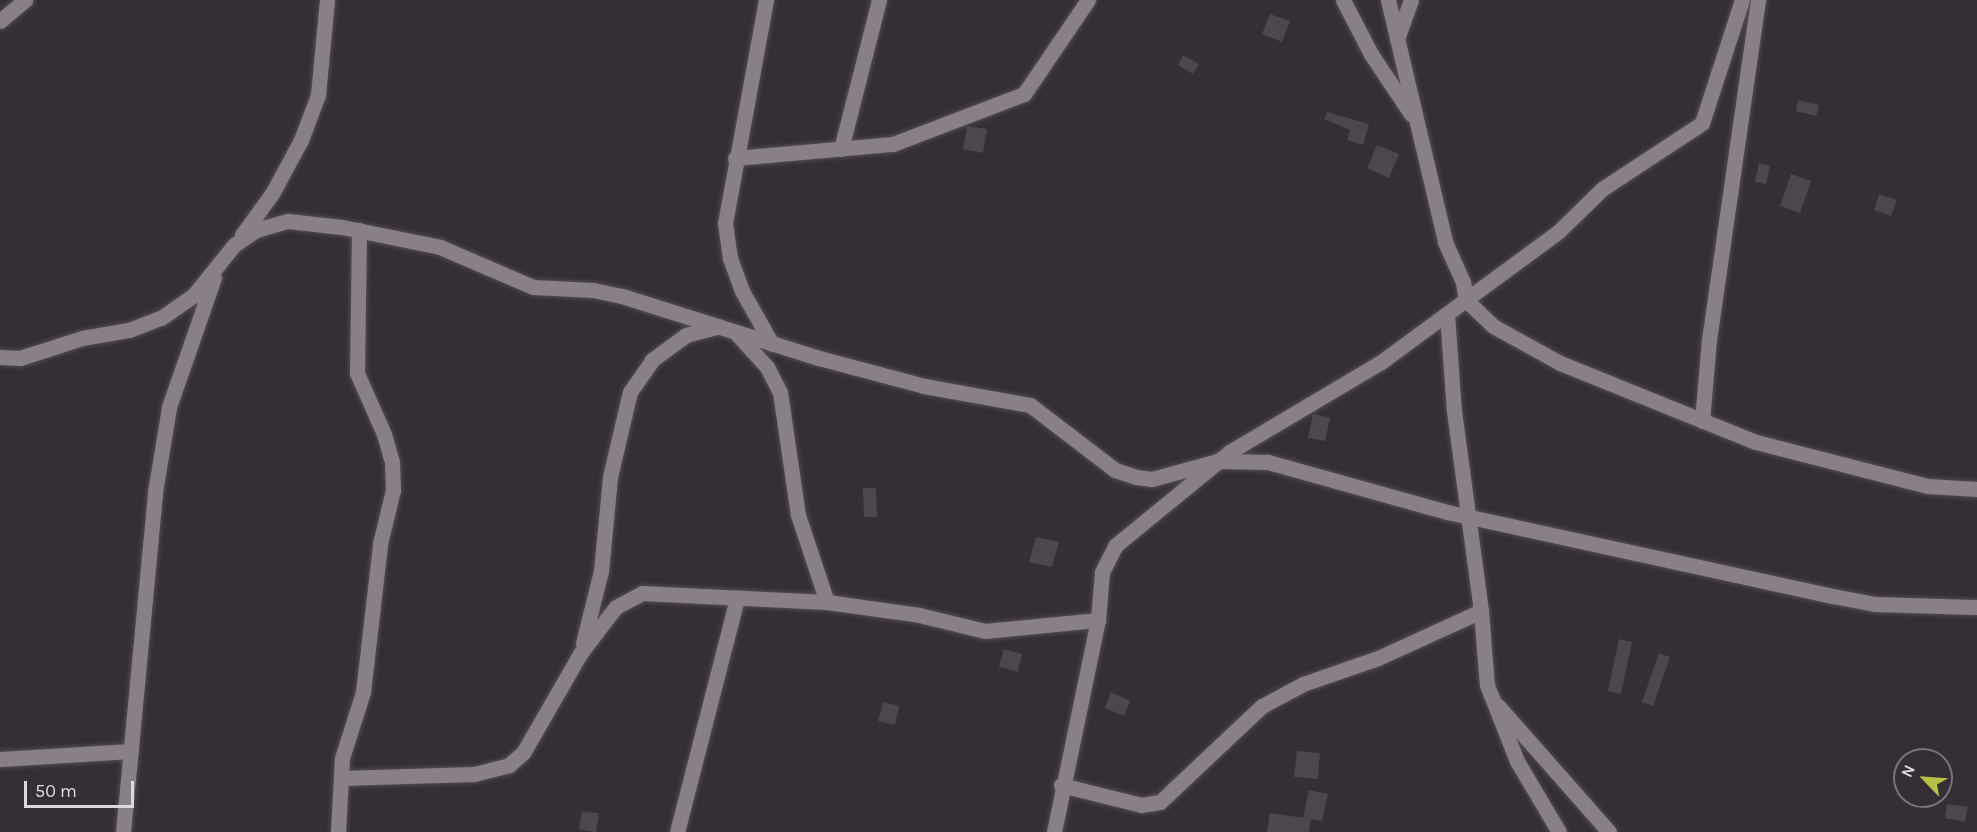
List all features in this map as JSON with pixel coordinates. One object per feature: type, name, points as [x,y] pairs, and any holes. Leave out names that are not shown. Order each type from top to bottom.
[{"type":"street","points":[[0,21],[25,0]]},
{"type":"street","points":[[0,357],[20,358],[82,338],[129,330],[161,318],[193,296],[273,192],[306,129],[318,95],[327,0]]},
{"type":"street","points":[[766,0],[725,223],[730,258],[742,291],[772,344]]},
{"type":"street","points":[[841,149],[879,0]]},
{"type":"street","points":[[735,159],[893,144],[1024,94],[1088,0]]},
{"type":"street","points":[[1343,0],[1371,54],[1420,126]]},
{"type":"street","points":[[1388,0],[1396,42],[1420,126],[1445,242],[1463,282],[1466,300],[1493,326],[1560,363],[1756,442],[1927,486],[1977,489]]},
{"type":"street","points":[[1396,42],[1411,0]]},
{"type":"street","points":[[1054,832],[1098,620],[1102,572],[1116,545],[1218,461],[1381,362],[1558,232],[1602,189],[1702,123],[1742,0]]},
{"type":"street","points":[[1702,420],[1709,340],[1758,0]]},
{"type":"street","points":[[234,245],[256,230],[288,221],[359,230],[440,248],[533,287],[593,290],[720,326],[772,344],[924,386],[1030,405],[1115,470],[1136,477],[1152,479],[1218,461],[1268,462],[1466,517],[1875,604],[1977,607]]},
{"type":"street","points":[[338,832],[342,758],[365,681],[380,544],[393,490],[392,462],[384,434],[357,373],[359,230]]},
{"type":"street","points":[[123,832],[155,492],[169,406],[218,266]]},
{"type":"street","points":[[1447,314],[1466,517],[1481,611],[1491,698],[1517,761],[1559,832]]},
{"type":"street","points":[[580,654],[601,571],[610,477],[630,392],[652,360],[677,341],[686,335],[720,326]]},
{"type":"street","points":[[736,332],[767,368],[780,392],[798,515],[827,602]]},
{"type":"street","points":[[341,778],[474,774],[509,765],[523,753],[580,654],[616,608],[642,593],[827,602],[918,615],[984,631],[1098,620]]},
{"type":"street","points":[[677,832],[737,598]]},
{"type":"street","points":[[1062,785],[1141,805],[1160,802],[1262,706],[1302,684],[1378,658],[1481,611]]},
{"type":"street","points":[[1491,698],[1609,832]]},
{"type":"street","points":[[0,759],[131,751]]},
{"type":"building","points":[[1270,14],[1290,21],[1282,42],[1262,34]]},
{"type":"building","points":[[1183,55],[1199,64],[1193,74],[1178,65]]},
{"type":"building","points":[[1798,100],[1819,105],[1816,116],[1796,111]]},
{"type":"building","points":[[1327,112],[1369,124],[1363,145],[1347,140],[1350,130],[1324,119]]},
{"type":"building","points":[[967,126],[987,129],[983,153],[963,149]]},
{"type":"building","points":[[1377,145],[1399,154],[1389,178],[1367,168]]},
{"type":"building","points":[[1759,163],[1770,166],[1766,184],[1755,182]]},
{"type":"building","points":[[1791,174],[1811,181],[1800,213],[1780,206]]},
{"type":"building","points":[[1879,194],[1897,200],[1891,216],[1874,210]]},
{"type":"building","points":[[1313,414],[1330,418],[1325,441],[1308,438]]},
{"type":"building","points":[[863,488],[876,488],[877,517],[864,517]]},
{"type":"building","points":[[1036,537],[1059,542],[1052,567],[1029,562]]},
{"type":"building","points":[[1619,639],[1632,642],[1621,694],[1608,691]]},
{"type":"building","points":[[1004,649],[1022,654],[1018,672],[999,667]]},
{"type":"building","points":[[1659,653],[1670,657],[1653,706],[1642,702]]},
{"type":"building","points":[[1111,692],[1130,701],[1124,716],[1105,708]]},
{"type":"building","points":[[883,702],[899,706],[895,725],[878,721]]},
{"type":"building","points":[[1297,751],[1320,753],[1318,779],[1294,777]]},
{"type":"building","points":[[1309,790],[1328,794],[1322,821],[1303,818]]},
{"type":"building","points":[[1953,805],[1968,807],[1965,822],[1945,818],[1946,808],[1953,808]]},
{"type":"building","points":[[582,811],[599,813],[596,832],[579,829]]},
{"type":"building","points":[[1270,813],[1311,819],[1309,832],[1267,832]]}]
